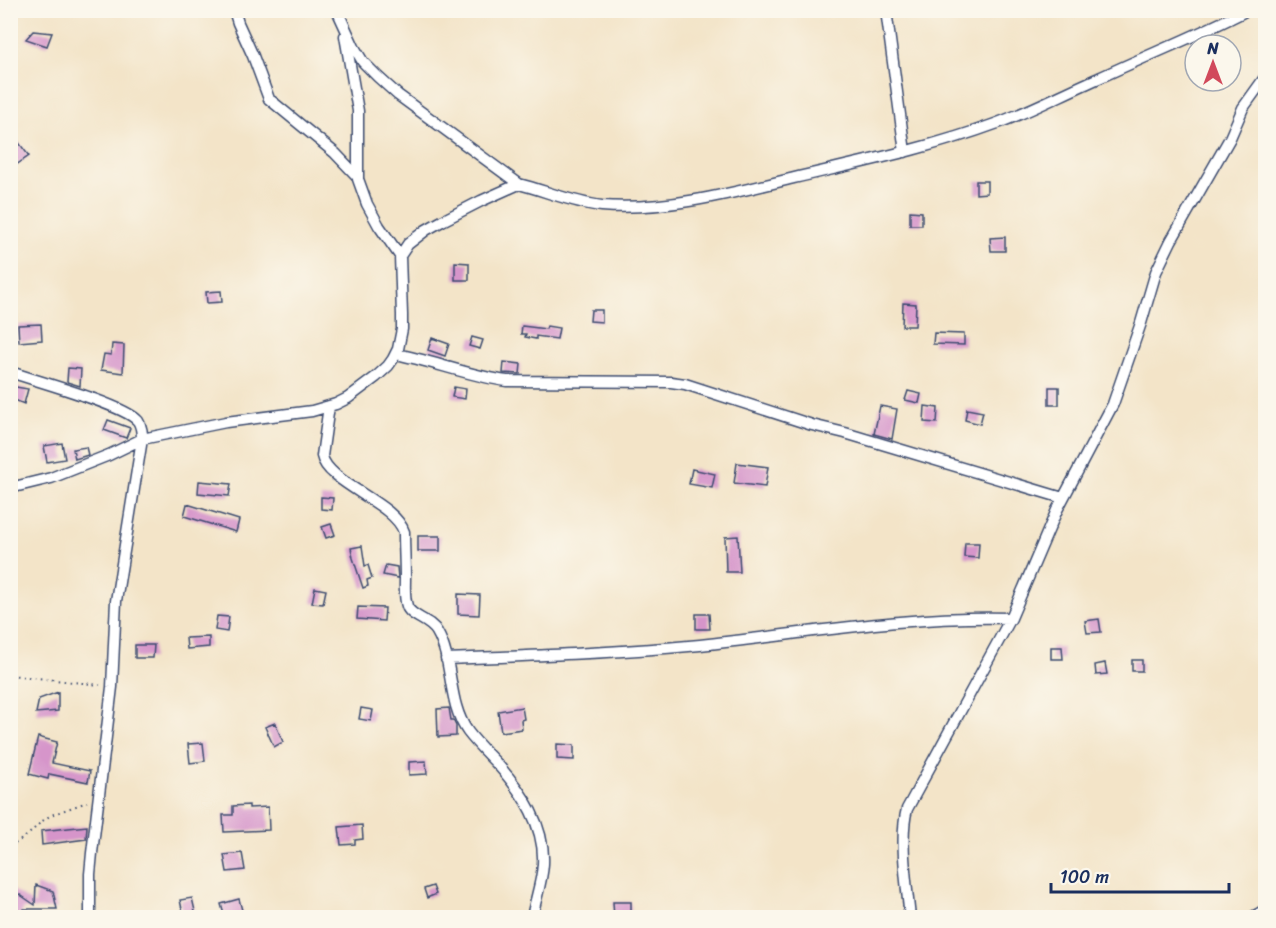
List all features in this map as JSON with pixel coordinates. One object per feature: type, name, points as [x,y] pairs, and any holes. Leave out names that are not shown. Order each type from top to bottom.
[{"type":"street","points":[[234,10],[269,99],[335,153],[357,176]]},
{"type":"street","points":[[337,10],[363,62],[378,77],[398,95],[519,184],[591,204],[622,207],[668,204],[738,191],[905,152],[957,136],[1014,117],[1247,10]]},
{"type":"street","points":[[886,10],[905,152]]},
{"type":"street","points":[[10,489],[51,478],[142,439],[226,422],[312,411],[329,406],[348,398],[388,366],[396,354],[402,329],[400,256],[370,210],[357,176],[358,111],[344,27]]},
{"type":"street","points":[[910,918],[904,841],[907,809],[1011,618],[1063,498],[1113,404],[1156,272],[1230,138],[1243,108],[1266,76]]},
{"type":"street","points":[[400,256],[408,244],[426,230],[472,205],[519,184]]},
{"type":"street","points":[[396,354],[437,363],[486,378],[507,381],[685,384],[812,425],[1063,498]]},
{"type":"street","points":[[10,372],[93,399],[131,416],[142,429],[116,601],[112,687],[90,874],[90,918]]},
{"type":"street","points":[[329,406],[323,461],[337,476],[393,516],[402,526],[409,610],[426,620],[437,632],[459,715],[467,731],[518,790],[535,820],[543,862],[532,918]]},
{"type":"street","points":[[446,659],[628,651],[898,622],[1011,618]]},
{"type":"street","points":[[1251,918],[1266,909]]},
{"type":"path","points":[[10,675],[112,687]]},
{"type":"path","points":[[10,847],[51,815],[99,798]]},
{"type":"building","points":[[33,31],[52,33],[47,46],[26,39]]},
{"type":"building","points":[[10,131],[29,156],[10,169]]},
{"type":"building","points":[[976,181],[987,181],[987,193],[976,194]]},
{"type":"building","points":[[910,211],[922,212],[922,225],[910,225]]},
{"type":"building","points":[[1005,237],[1005,251],[991,251],[990,238]]},
{"type":"building","points":[[455,262],[469,263],[469,280],[455,280]]},
{"type":"building","points":[[221,291],[222,302],[207,303],[206,292]]},
{"type":"building","points":[[903,303],[916,304],[915,326],[902,326]]},
{"type":"building","points":[[591,310],[602,310],[602,322],[590,321]]},
{"type":"building","points":[[41,324],[42,340],[19,342],[18,325]]},
{"type":"building","points":[[522,326],[559,328],[557,339],[525,337],[526,334],[521,334]]},
{"type":"building","points":[[934,333],[964,334],[964,345],[933,344]]},
{"type":"building","points":[[472,337],[483,340],[480,349],[469,346]]},
{"type":"building","points":[[432,338],[449,344],[445,356],[428,350]]},
{"type":"building","points":[[112,344],[124,345],[123,373],[101,370],[104,354],[111,355]]},
{"type":"building","points":[[504,362],[521,364],[520,374],[503,373]]},
{"type":"building","points":[[68,368],[81,369],[80,386],[67,382]]},
{"type":"building","points":[[10,386],[28,389],[24,404],[10,398]]},
{"type":"building","points":[[454,387],[466,389],[465,399],[452,397]]},
{"type":"building","points":[[1049,387],[1059,387],[1059,405],[1049,405]]},
{"type":"building","points":[[908,391],[921,394],[919,403],[905,400]]},
{"type":"building","points":[[880,406],[897,409],[892,439],[874,434]]},
{"type":"building","points":[[925,406],[938,408],[937,423],[924,422]]},
{"type":"building","points":[[967,409],[983,412],[980,424],[965,420]]},
{"type":"building","points":[[108,420],[130,428],[126,438],[104,430]]},
{"type":"building","points":[[62,443],[65,459],[47,462],[44,446]]},
{"type":"building","points":[[86,447],[88,455],[75,459],[73,449]]},
{"type":"building","points":[[737,463],[768,467],[765,487],[734,483]]},
{"type":"building","points":[[692,469],[715,474],[712,488],[689,484]]},
{"type":"building","points":[[199,481],[231,484],[229,496],[198,493]]},
{"type":"building","points":[[321,497],[333,498],[332,510],[321,509]]},
{"type":"building","points":[[187,504],[239,520],[236,532],[184,516]]},
{"type":"building","points":[[331,524],[335,535],[326,538],[322,527]]},
{"type":"building","points":[[418,536],[440,536],[440,551],[418,551]]},
{"type":"building","points":[[738,536],[740,572],[726,572],[725,537]]},
{"type":"building","points":[[965,543],[979,543],[978,558],[964,557]]},
{"type":"building","points":[[362,546],[365,566],[368,565],[372,578],[367,580],[368,586],[363,588],[351,548]]},
{"type":"building","points":[[386,565],[397,567],[398,578],[383,575]]},
{"type":"building","points":[[315,588],[326,590],[323,604],[312,603]]},
{"type":"building","points":[[458,594],[480,595],[479,615],[458,614]]},
{"type":"building","points":[[358,607],[385,608],[384,621],[357,619]]},
{"type":"building","points":[[696,614],[709,614],[710,629],[696,629]]},
{"type":"building","points":[[217,616],[229,617],[227,632],[215,630]]},
{"type":"building","points":[[1099,619],[1101,632],[1087,633],[1085,621]]},
{"type":"building","points":[[209,637],[209,647],[187,649],[186,638]]},
{"type":"building","points":[[135,645],[154,645],[153,658],[135,658]]},
{"type":"building","points":[[1051,647],[1062,647],[1063,659],[1051,659]]},
{"type":"building","points":[[1132,660],[1142,660],[1142,671],[1132,671]]},
{"type":"building","points":[[1105,663],[1107,674],[1096,675],[1095,665]]},
{"type":"building","points":[[58,692],[58,711],[36,713],[39,699]]},
{"type":"building","points":[[522,707],[524,719],[521,720],[522,729],[501,732],[498,711]]},
{"type":"building","points":[[361,708],[373,710],[371,721],[359,719]]},
{"type":"building","points":[[449,708],[451,720],[456,726],[456,736],[438,737],[437,709]]},
{"type":"building","points":[[275,723],[283,742],[274,747],[265,727]]},
{"type":"building","points":[[38,737],[57,742],[52,763],[90,771],[88,782],[49,774],[48,779],[29,774]]},
{"type":"building","points":[[203,743],[205,761],[190,763],[188,744]]},
{"type":"building","points":[[557,744],[574,745],[574,760],[557,759]]},
{"type":"building","points":[[426,761],[427,774],[409,775],[409,762]]},
{"type":"building","points":[[249,805],[249,808],[268,807],[269,830],[224,832],[223,815],[233,815],[233,806]]},
{"type":"building","points":[[362,825],[363,839],[355,840],[355,844],[341,845],[339,827]]},
{"type":"building","points":[[87,826],[86,839],[42,845],[41,831]]},
{"type":"building","points":[[242,853],[245,870],[227,872],[224,855]]},
{"type":"building","points":[[36,885],[53,891],[57,909],[24,909],[18,918],[10,913],[10,888],[35,905]]},
{"type":"building","points":[[433,886],[436,894],[427,898],[424,889]]},
{"type":"building","points":[[192,898],[195,911],[183,914],[180,900]]},
{"type":"building","points":[[239,899],[243,914],[225,918],[221,904]]},
{"type":"building","points":[[613,902],[631,902],[631,918],[614,918]]}]
